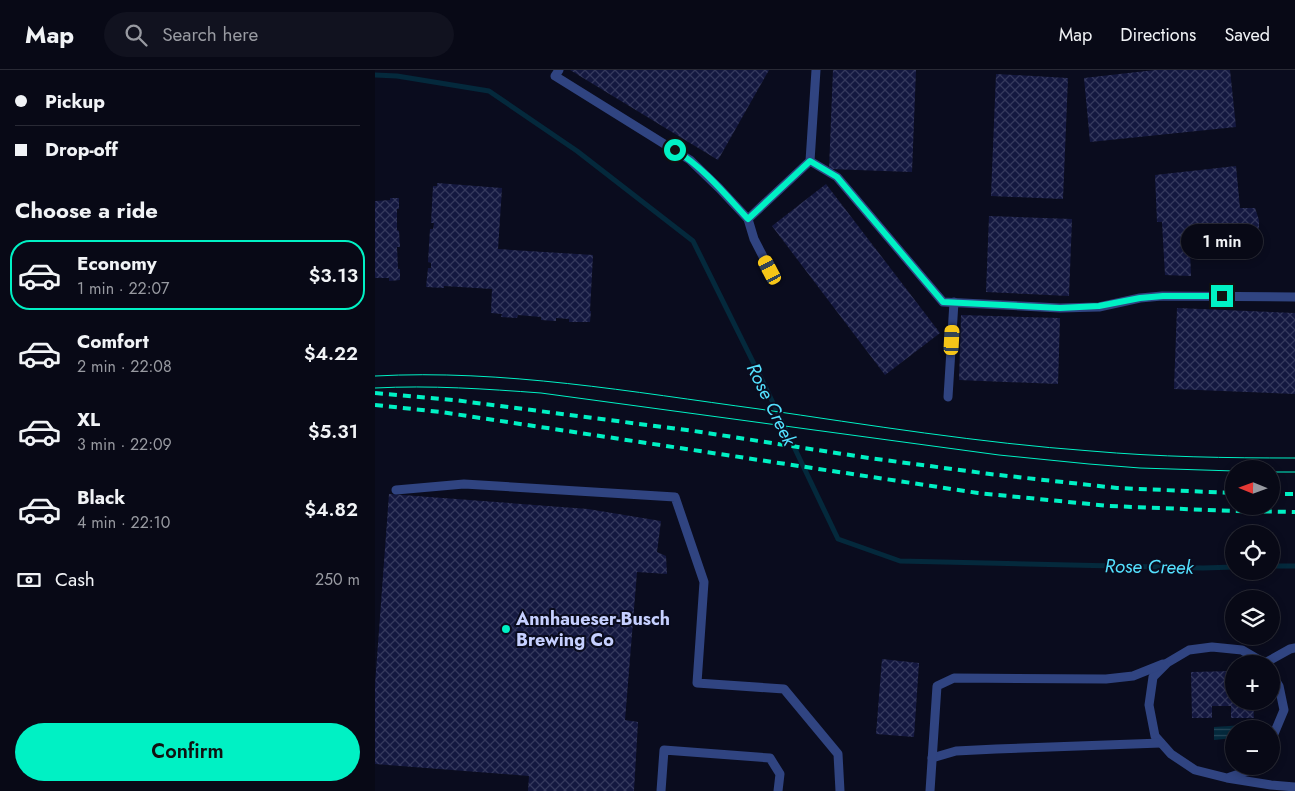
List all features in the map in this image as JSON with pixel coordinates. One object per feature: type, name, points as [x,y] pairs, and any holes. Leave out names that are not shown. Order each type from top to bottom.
[{"type":"lane","points":[[559,70],[555,76],[690,160],[748,219],[754,239],[770,270]]},
{"type":"lane","points":[[748,219],[810,161],[816,70]]},
{"type":"lane","points":[[810,161],[837,177],[943,302],[1060,308],[1099,306],[1140,298],[1163,296],[1295,297]]},
{"type":"lane","points":[[948,397],[954,302]]},
{"type":"lane","points":[[396,490],[463,484],[675,497],[704,582],[697,683],[784,689],[838,754],[840,791]]},
{"type":"lane","points":[[930,791],[937,686],[954,678],[1106,679],[1133,676],[1167,663],[1189,650],[1212,647],[1242,650],[1251,655]]},
{"type":"lane","points":[[1279,655],[1295,648]]},
{"type":"lane","points":[[1167,663],[1153,677],[1149,705],[1155,736],[1171,754],[1195,770],[1227,778],[1295,787]]},
{"type":"lane","points":[[1280,691],[1284,710],[1280,720]]},
{"type":"lane","points":[[1284,710],[1295,711]]},
{"type":"lane","points":[[932,758],[956,751],[986,749],[1161,743]]},
{"type":"lane","points":[[661,791],[664,750],[770,758],[779,774],[777,791]]},
{"type":"lane","points":[[1227,778],[1236,775]]},
{"type":"water","points":[[1225,726],[1225,739],[1214,740],[1214,727]]},
{"type":"building","points":[[570,70],[769,70],[718,160]]},
{"type":"building","points":[[833,70],[916,70],[912,172],[829,169]]},
{"type":"building","points":[[1155,70],[1230,70],[1236,127],[1090,142],[1084,78]]},
{"type":"building","points":[[996,74],[1068,78],[1063,199],[991,196]]},
{"type":"building","points":[[1236,166],[1240,208],[1255,208],[1259,220],[1259,247],[1190,250],[1191,276],[1165,275],[1162,222],[1157,222],[1155,175]]},
{"type":"building","points":[[437,183],[502,188],[498,249],[593,255],[590,322],[569,322],[569,319],[556,318],[556,321],[541,320],[541,317],[518,315],[517,318],[501,317],[502,314],[491,313],[492,289],[444,286],[444,288],[426,287],[428,268],[431,268],[431,263],[428,262],[430,229],[433,229],[434,223],[431,223],[433,186],[437,186]]},
{"type":"building","points":[[826,184],[940,333],[885,375],[772,226]]},
{"type":"building","points":[[390,198],[399,198],[397,230],[399,231],[400,247],[397,247],[400,280],[389,281],[389,278],[375,278],[375,201],[390,200]]},
{"type":"building","points":[[989,216],[1072,219],[1069,296],[986,292]]},
{"type":"building","points":[[1177,308],[1295,313],[1295,394],[1174,389]]},
{"type":"building","points":[[961,315],[1060,318],[1058,384],[959,380]]},
{"type":"building","name":"Annhaueser-Busch Brewing Co","points":[[389,494],[588,509],[661,521],[657,552],[666,556],[667,574],[637,572],[625,720],[638,722],[634,791],[528,791],[529,776],[375,764],[375,685]]},
{"type":"building","points":[[882,659],[919,663],[914,737],[876,734]]},
{"type":"building","points":[[1225,671],[1225,706],[1212,706],[1212,718],[1192,718],[1191,672]]},
{"type":"building","points":[[1231,710],[1254,710],[1254,718],[1231,718]]},
{"type":"waterway","name":"Rose Creek","points":[[375,75],[397,76],[489,91],[577,151],[693,241],[838,539],[900,561],[1225,567]]},
{"type":"waterway","name":"Rose Creek","points":[[1280,566],[1295,566]]},
{"type":"tram line","points":[[375,376],[471,376],[567,384],[1049,448],[1167,456],[1295,458]]},
{"type":"tram line","points":[[375,388],[438,387],[541,393],[999,455],[1140,468],[1225,471]]},
{"type":"tram line","points":[[1280,472],[1295,472]]},
{"type":"railway","points":[[375,393],[454,400],[694,431],[869,458],[990,474],[1117,488],[1225,493]]},
{"type":"railway","points":[[375,405],[441,412],[978,493],[1109,506],[1295,512]]},
{"type":"railway","points":[[1280,494],[1295,494]]},
{"type":"place","name":"Annhaueser-Busch Brewing Co","points":[[506,629]]},
{"type":"route","points":[[675,150],[690,160],[748,219],[810,161],[837,177],[943,302],[1060,308],[1099,306],[1140,298],[1163,296],[1222,296]]}]
